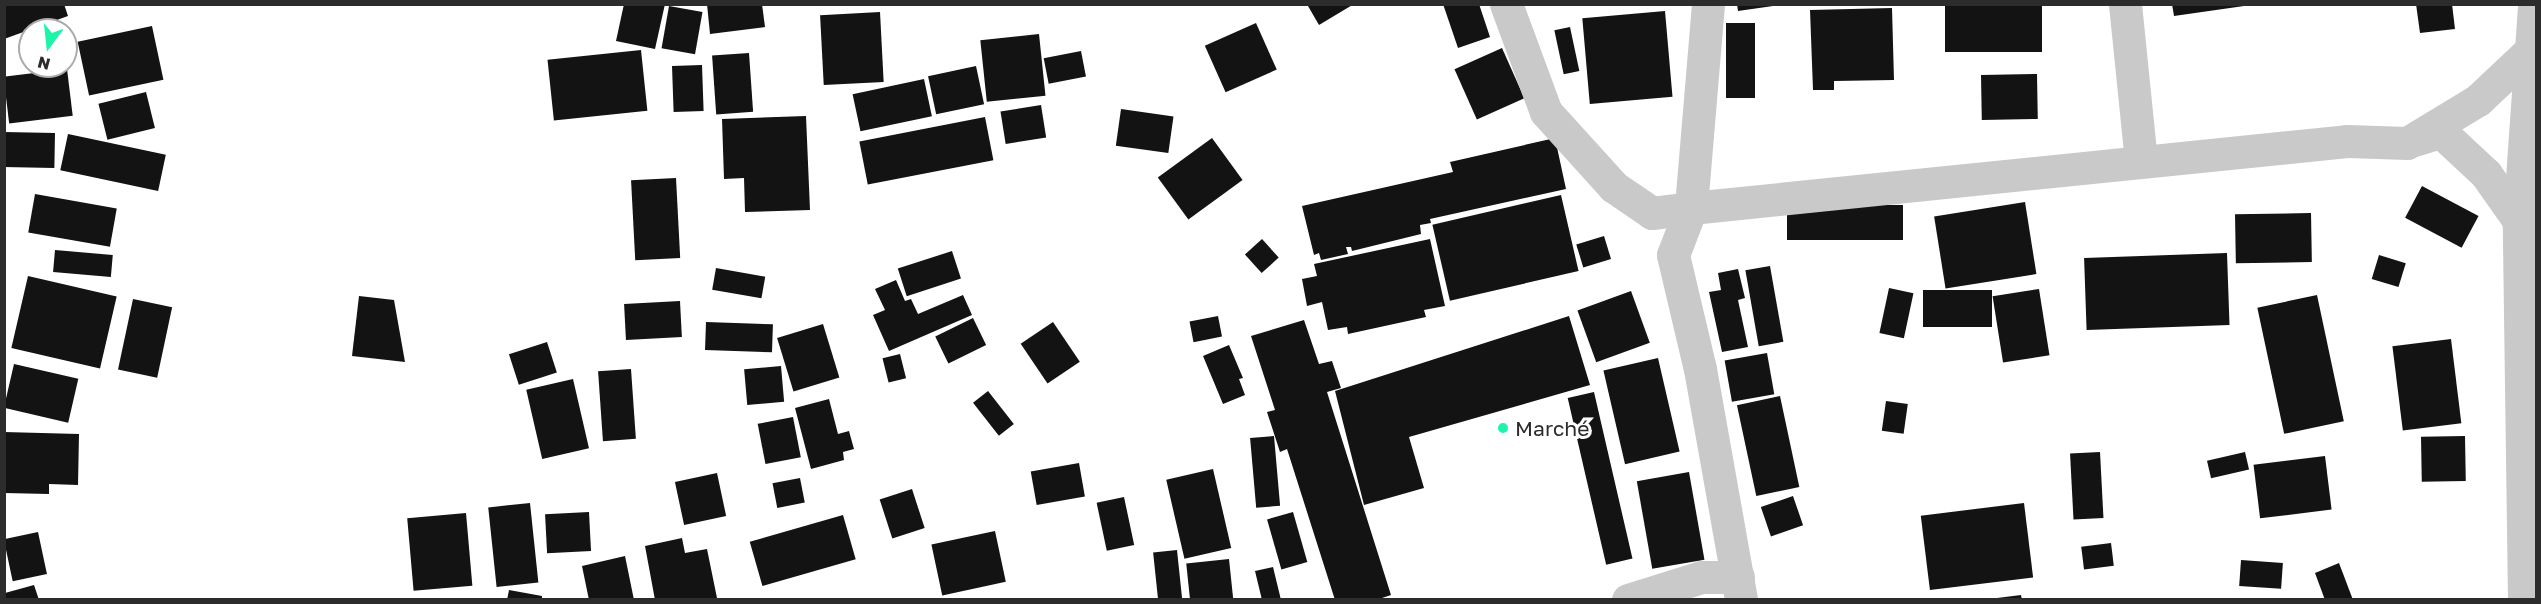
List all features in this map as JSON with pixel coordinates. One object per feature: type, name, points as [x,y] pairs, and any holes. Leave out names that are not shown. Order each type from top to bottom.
[{"type":"street","points":[[1506,4],[1546,112],[1614,187],[1652,213],[2347,141],[2407,143],[2441,132],[2486,174],[2519,222]]},
{"type":"street","points":[[1628,600],[1702,577],[1740,589],[1700,369],[1674,255],[1691,208],[1708,4]]},
{"type":"street","points":[[2125,4],[2141,161]]},
{"type":"street","points":[[2524,600],[2519,222],[2534,4]]},
{"type":"street","points":[[2407,143],[2478,100],[2531,50]]},
{"type":"building","points":[[4,4],[64,4],[68,16],[18,18],[18,34],[4,39]]},
{"type":"building","points":[[624,4],[665,4],[655,49],[616,41]]},
{"type":"building","points":[[707,4],[762,4],[765,27],[710,34]]},
{"type":"building","points":[[1311,4],[1354,4],[1319,25],[1308,6]]},
{"type":"building","points":[[1443,4],[1479,4],[1490,37],[1458,48]]},
{"type":"building","points":[[1737,4],[1773,4],[1773,6],[1738,11]]},
{"type":"building","points":[[1945,4],[2042,4],[2042,52],[1945,52]]},
{"type":"building","points":[[2172,4],[2244,4],[2244,6],[2174,16]]},
{"type":"building","points":[[2416,4],[2452,4],[2455,29],[2420,33]]},
{"type":"building","points":[[669,6],[702,12],[695,54],[662,48]]},
{"type":"building","points":[[1892,8],[1894,80],[1834,81],[1834,90],[1813,90],[1810,10]]},
{"type":"building","points":[[1665,11],[1672,97],[1590,104],[1582,18]]},
{"type":"building","points":[[880,12],[884,82],[824,85],[820,15]]},
{"type":"building","points":[[1256,23],[1277,70],[1226,92],[1205,46]]},
{"type":"building","points":[[1726,23],[1755,23],[1755,98],[1726,98]]},
{"type":"building","points":[[152,26],[163,80],[89,96],[78,42]]},
{"type":"building","points":[[1570,27],[1579,71],[1564,74],[1554,30]]},
{"type":"building","points":[[1039,34],[1045,96],[987,102],[980,40]]},
{"type":"building","points":[[1502,48],[1524,98],[1477,119],[1454,69]]},
{"type":"building","points":[[641,50],[647,111],[554,120],[548,60]]},
{"type":"building","points":[[1081,51],[1086,77],[1049,84],[1044,58]]},
{"type":"building","points":[[749,53],[753,112],[716,114],[712,56]]},
{"type":"building","points":[[702,65],[704,111],[674,112],[672,66]]},
{"type":"building","points":[[976,66],[984,104],[936,114],[928,76]]},
{"type":"building","points":[[2037,74],[2038,119],[1982,120],[1981,75]]},
{"type":"building","points":[[18,75],[18,78],[68,78],[73,116],[9,123],[4,77]]},
{"type":"building","points":[[924,79],[932,116],[860,131],[853,94]]},
{"type":"building","points":[[146,92],[155,128],[107,140],[98,104]]},
{"type":"building","points":[[1041,105],[1046,138],[1006,144],[1001,111]]},
{"type":"building","points":[[1121,109],[1173,116],[1168,153],[1116,146]]},
{"type":"building","points":[[806,116],[810,210],[745,212],[744,178],[724,179],[722,119]]},
{"type":"building","points":[[985,117],[993,160],[868,185],[859,141]]},
{"type":"building","points":[[4,132],[55,133],[54,168],[4,167]]},
{"type":"building","points":[[68,134],[166,155],[158,191],[60,170]]},
{"type":"building","points":[[1212,138],[1243,180],[1188,219],[1158,177]]},
{"type":"building","points":[[1555,138],[1566,189],[1430,219],[1431,223],[1420,225],[1421,234],[1352,251],[1351,247],[1346,247],[1348,254],[1321,260],[1319,253],[1314,255],[1302,206],[1453,172],[1450,162]]},
{"type":"building","points":[[676,178],[680,258],[635,260],[631,180]]},
{"type":"building","points":[[2422,186],[2479,216],[2462,248],[2405,218]]},
{"type":"building","points":[[35,194],[117,208],[110,247],[28,232]]},
{"type":"building","points":[[1561,195],[1579,271],[1450,301],[1432,225]]},
{"type":"building","points":[[2025,202],[2036,274],[1946,288],[1934,216]]},
{"type":"building","points":[[1787,205],[1903,205],[1903,240],[1787,240]]},
{"type":"building","points":[[2311,213],[2312,262],[2236,263],[2235,214]]},
{"type":"building","points":[[1604,236],[1611,259],[1583,267],[1576,244]]},
{"type":"building","points":[[1262,239],[1279,258],[1262,273],[1245,254]]},
{"type":"building","points":[[1430,239],[1445,306],[1424,310],[1426,317],[1348,334],[1347,327],[1328,330],[1322,302],[1307,306],[1302,279],[1317,276],[1314,264]]},
{"type":"building","points":[[55,250],[113,255],[111,277],[53,272]]},
{"type":"building","points":[[952,251],[961,279],[907,296],[898,269]]},
{"type":"building","points":[[2227,253],[2230,325],[2087,330],[2084,258]]},
{"type":"building","points":[[2379,255],[2406,263],[2398,287],[2372,279]]},
{"type":"building","points":[[1770,266],[1783,342],[1759,346],[1745,270]]},
{"type":"building","points":[[716,268],[765,277],[761,298],[712,290]]},
{"type":"building","points":[[1738,269],[1745,298],[1738,300],[1748,347],[1722,352],[1709,292],[1721,290],[1718,273]]},
{"type":"building","points":[[28,276],[117,296],[100,369],[11,348]]},
{"type":"building","points":[[896,280],[905,301],[911,299],[918,314],[963,295],[972,315],[889,351],[873,315],[885,310],[875,289]]},
{"type":"building","points":[[1889,288],[1913,293],[1904,338],[1879,333]]},
{"type":"building","points":[[2039,289],[2049,355],[2003,363],[1993,296]]},
{"type":"building","points":[[1923,290],[1992,290],[1992,327],[1923,327]]},
{"type":"building","points":[[1631,291],[1650,343],[1596,362],[1577,310]]},
{"type":"building","points":[[2317,295],[2344,421],[2284,434],[2257,308]]},
{"type":"building","points":[[359,296],[394,300],[405,362],[352,356]]},
{"type":"building","points":[[133,299],[172,307],[157,378],[118,369]]},
{"type":"building","points":[[680,301],[682,337],[626,340],[624,304]]},
{"type":"building","points":[[1218,316],[1222,337],[1194,342],[1190,322]]},
{"type":"building","points":[[1569,316],[1590,385],[1409,437],[1424,488],[1364,505],[1335,391]]},
{"type":"building","points":[[973,318],[986,345],[948,363],[935,336]]},
{"type":"building","points":[[1304,320],[1319,364],[1332,361],[1341,388],[1327,392],[1391,595],[1376,600],[1335,600],[1287,449],[1280,452],[1267,412],[1275,410],[1251,336]]},
{"type":"building","points":[[706,322],[773,324],[772,352],[705,350]]},
{"type":"building","points":[[1053,322],[1080,362],[1048,384],[1021,344]]},
{"type":"building","points":[[823,324],[839,378],[793,392],[777,338]]},
{"type":"building","points":[[2451,339],[2461,423],[2403,431],[2392,346]]},
{"type":"building","points":[[547,342],[557,372],[519,385],[509,354]]},
{"type":"building","points":[[1229,345],[1243,378],[1239,379],[1245,395],[1223,404],[1203,356]]},
{"type":"building","points":[[1767,353],[1774,394],[1732,402],[1725,360]]},
{"type":"building","points":[[900,354],[906,378],[889,383],[883,358]]},
{"type":"building","points":[[1658,358],[1680,452],[1625,464],[1603,371]]},
{"type":"building","points":[[14,364],[78,379],[68,423],[4,408]]},
{"type":"building","points":[[781,366],[784,402],[747,405],[744,369]]},
{"type":"building","points":[[631,369],[636,439],[603,441],[598,371]]},
{"type":"building","points":[[573,379],[589,448],[542,459],[526,390]]},
{"type":"building","points":[[988,391],[1014,424],[999,436],[973,403]]},
{"type":"building","points":[[1594,392],[1632,559],[1606,565],[1568,398]]},
{"type":"building","points":[[1780,396],[1799,487],[1756,496],[1737,405]]},
{"type":"building","points":[[829,399],[838,434],[849,431],[854,449],[843,452],[844,460],[811,469],[795,408]]},
{"type":"building","points":[[1886,401],[1908,404],[1904,434],[1882,431]]},
{"type":"building","points":[[793,417],[801,457],[765,464],[758,424]]},
{"type":"building","points":[[4,432],[79,434],[78,485],[49,484],[49,494],[4,493]]},
{"type":"building","points":[[1274,436],[1280,506],[1256,508],[1250,438]]},
{"type":"building","points":[[2465,436],[2466,481],[2422,482],[2421,437]]},
{"type":"building","points":[[2100,452],[2103,518],[2073,519],[2070,454]]},
{"type":"building","points":[[2245,452],[2249,470],[2211,478],[2207,461]]},
{"type":"building","points":[[2325,456],[2332,510],[2260,518],[2254,465]]},
{"type":"building","points":[[1079,463],[1085,496],[1037,505],[1031,472]]},
{"type":"building","points":[[1213,469],[1231,548],[1184,559],[1166,480]]},
{"type":"building","points":[[1689,472],[1704,560],[1652,569],[1637,481]]},
{"type":"building","points":[[717,473],[726,516],[684,525],[675,482]]},
{"type":"building","points":[[800,478],[805,503],[777,508],[773,483]]},
{"type":"building","points":[[912,489],[925,528],[892,538],[880,500]]},
{"type":"building","points":[[1793,496],[1803,525],[1771,536],[1761,507]]},
{"type":"building","points":[[1124,497],[1134,545],[1107,551],[1097,503]]},
{"type":"building","points":[[530,503],[538,583],[497,587],[488,507]]},
{"type":"building","points":[[2024,503],[2033,577],[1930,590],[1921,516]]},
{"type":"building","points":[[589,512],[591,551],[547,553],[545,514]]},
{"type":"building","points":[[1293,512],[1307,562],[1281,569],[1267,519]]},
{"type":"building","points":[[466,513],[472,586],[414,591],[407,518]]},
{"type":"building","points":[[843,515],[856,559],[762,586],[750,542]]},
{"type":"building","points":[[995,531],[1006,582],[942,595],[931,545]]},
{"type":"building","points":[[38,532],[47,574],[13,581],[4,539]]},
{"type":"building","points":[[682,538],[685,553],[707,549],[717,598],[655,600],[645,546]]},
{"type":"building","points":[[2111,543],[2114,566],[2084,569],[2081,547]]},
{"type":"building","points":[[1177,550],[1182,600],[1158,600],[1153,553]]},
{"type":"building","points":[[625,556],[634,600],[589,600],[582,566]]},
{"type":"building","points":[[1229,559],[1233,600],[1190,600],[1186,563]]},
{"type":"building","points":[[2241,560],[2283,563],[2281,589],[2239,586]]},
{"type":"building","points":[[2339,563],[2353,600],[2325,600],[2315,573]]},
{"type":"building","points":[[1273,567],[1281,600],[1262,600],[1255,571]]},
{"type":"building","points":[[34,585],[39,600],[5,600],[5,593]]},
{"type":"building","points":[[509,590],[542,596],[542,600],[507,600]]},
{"type":"building","points":[[2021,595],[2022,600],[1997,600],[1997,598]]},
{"type":"place","name":"Marché","points":[[1503,428]]}]
